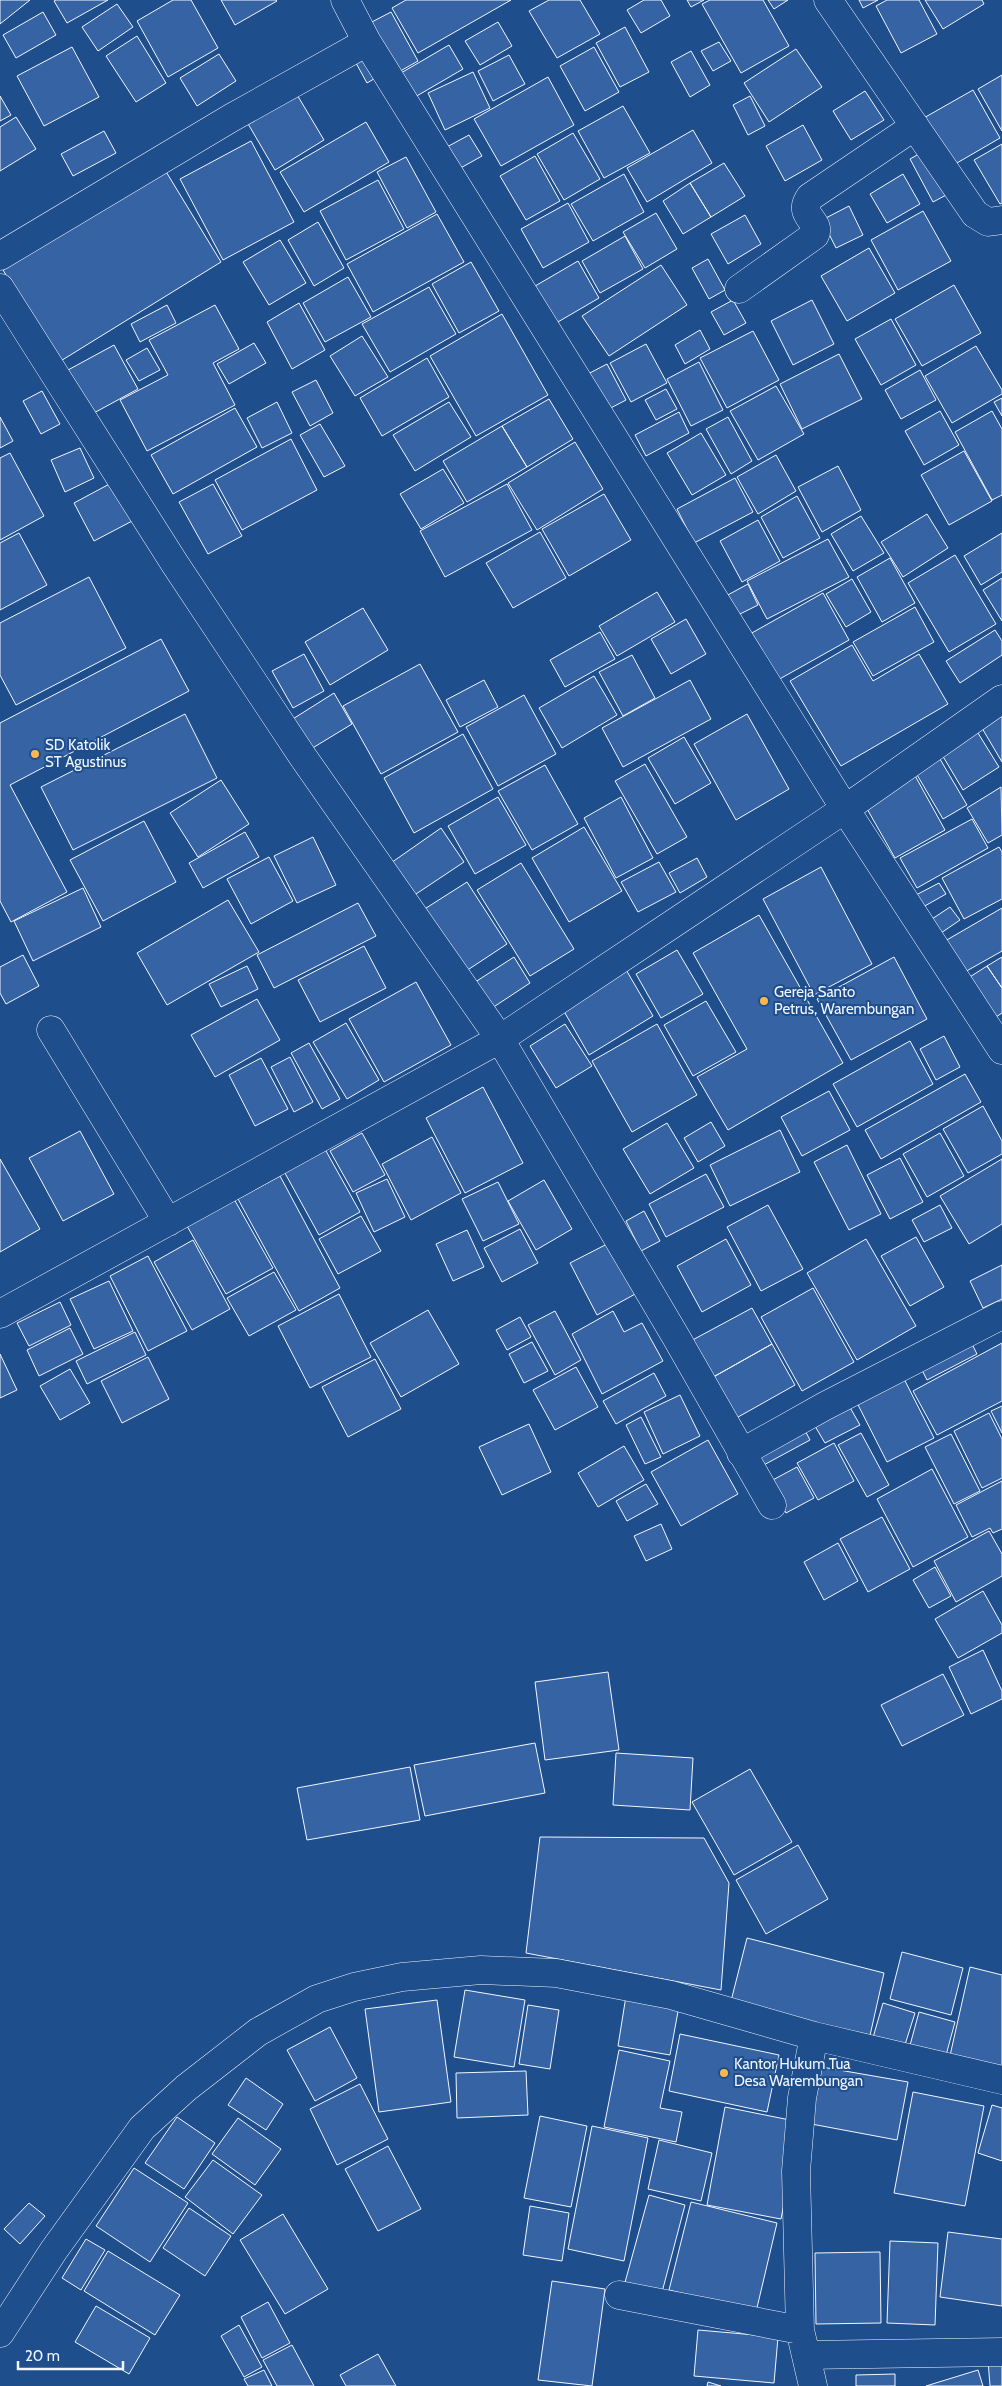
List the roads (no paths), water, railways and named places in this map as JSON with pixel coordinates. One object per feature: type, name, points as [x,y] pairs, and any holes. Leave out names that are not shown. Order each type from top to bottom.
[{"type":"street","points":[[345,0],[367,42],[845,809],[1002,1050]]},
{"type":"street","points":[[828,0],[975,214],[988,222],[1002,220]]},
{"type":"street","points":[[0,256],[231,118],[367,42]]},
{"type":"street","points":[[739,289],[815,235],[816,230],[805,209],[810,197],[915,126]]},
{"type":"street","points":[[0,288],[174,564],[287,732],[500,1039],[676,1337],[772,1505]]},
{"type":"street","points":[[0,1314],[500,1039],[845,809],[1002,699]]},
{"type":"street","points":[[51,1030],[168,1222]]},
{"type":"street","points":[[741,1452],[825,1406],[1002,1315]]},
{"type":"street","points":[[0,2333],[54,2250],[142,2128],[186,2088],[258,2032],[317,1999],[354,1987],[402,1977],[482,1970],[556,1973],[671,1995],[814,2036],[1002,2080]]},
{"type":"street","points":[[812,2386],[803,2343],[796,2171],[802,2098],[814,2036]]},
{"type":"street","points":[[619,2295],[803,2343],[1002,2352]]},
{"type":"place","name":"SD Katolik ST Agustinus","points":[[35,754]]},
{"type":"place","name":"Gereja Santo Petrus, Warembungan","points":[[764,1001]]},
{"type":"place","name":"Kantor Hukum Tua Desa Warembungan","points":[[724,2073]]}]
